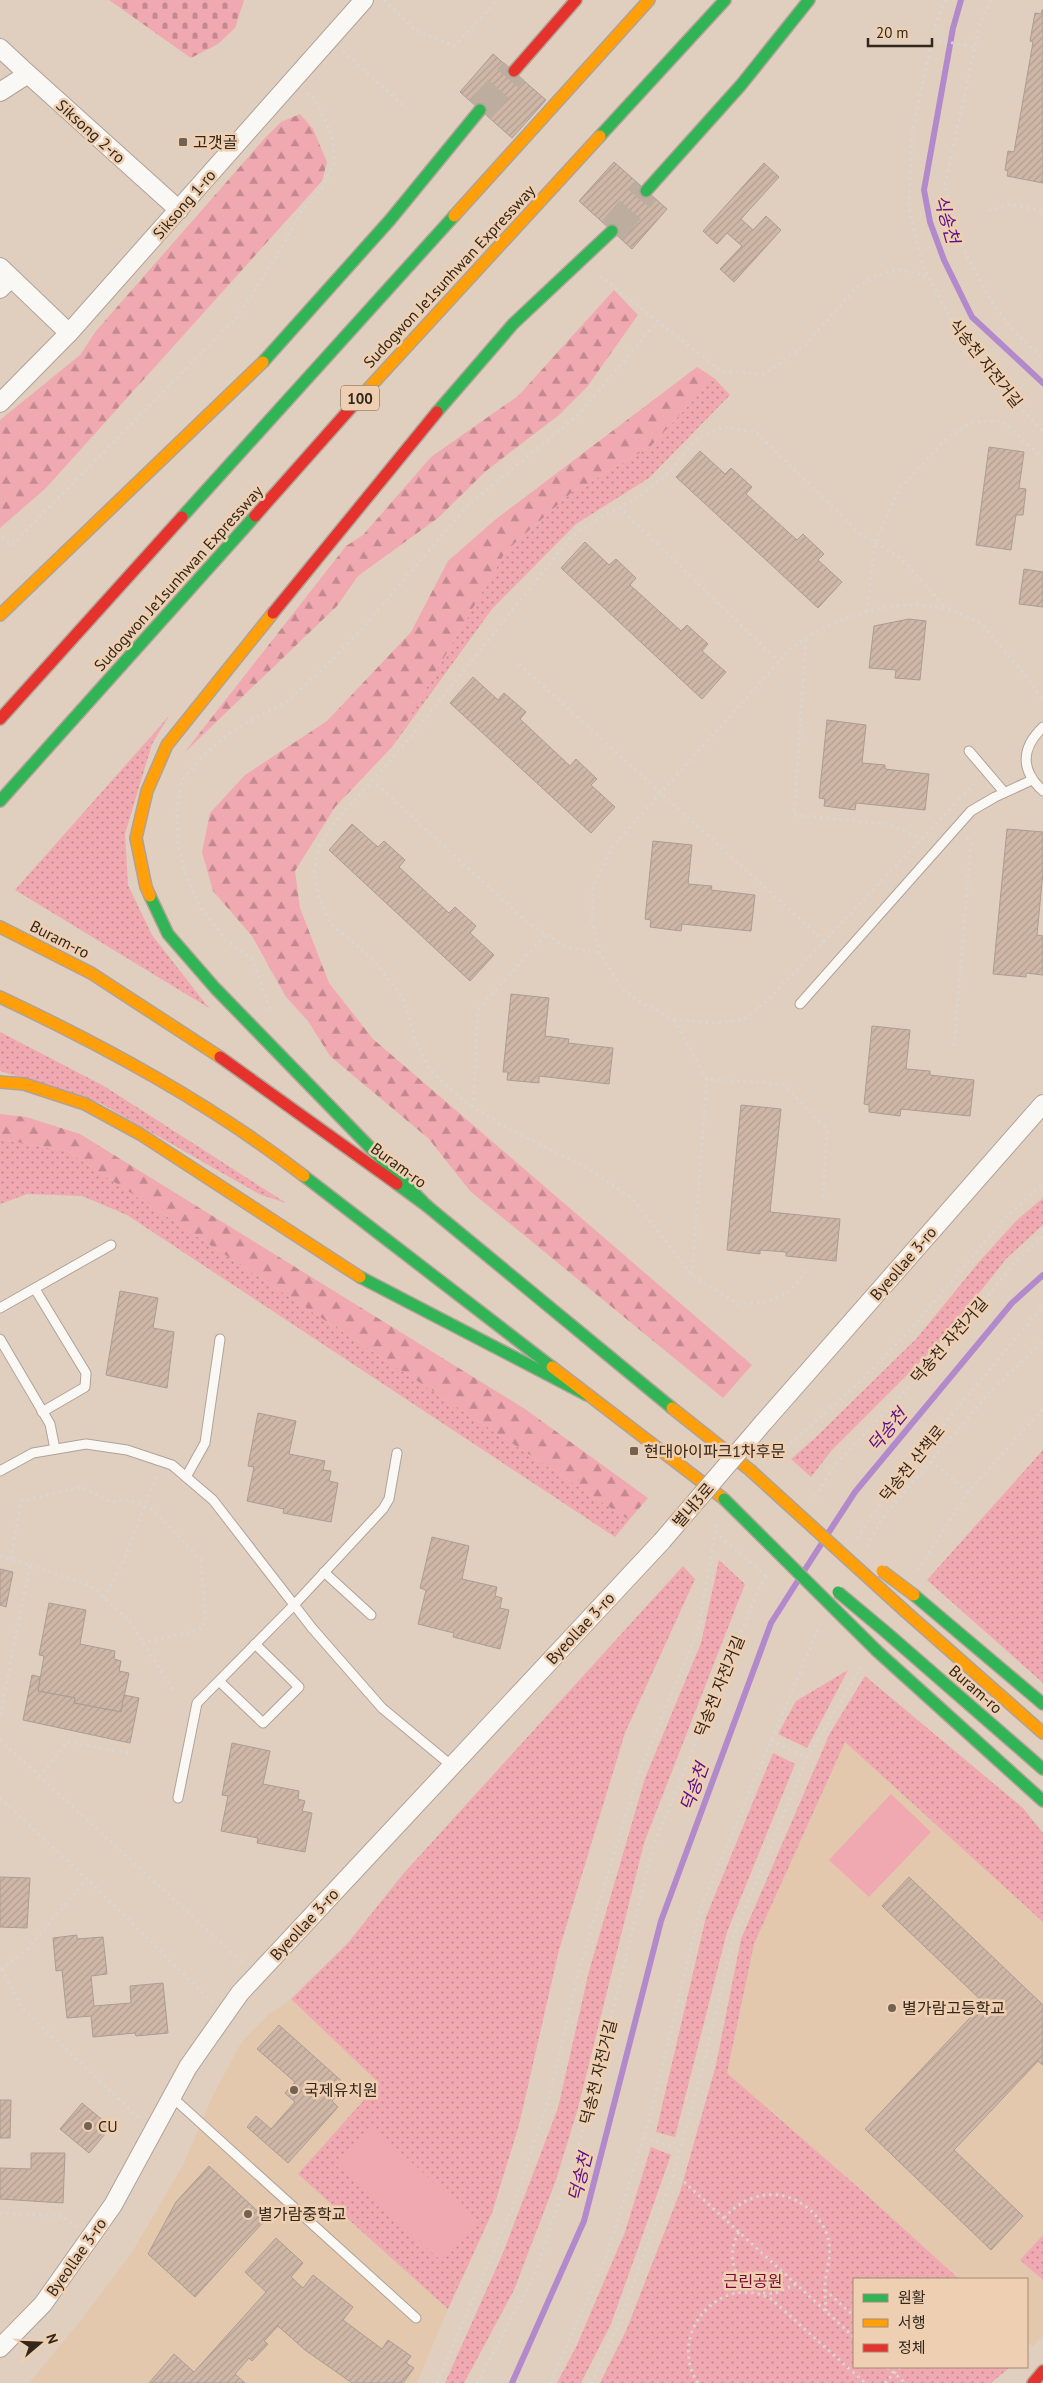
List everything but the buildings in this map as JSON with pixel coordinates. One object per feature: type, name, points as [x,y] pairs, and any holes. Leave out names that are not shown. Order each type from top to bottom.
[{"type":"main road","points":[[514,71],[576,0]]},
{"type":"main road","points":[[0,719],[649,0]]},
{"type":"main road","name":"Sudogwon Je1sunhwan Expressway","points":[[0,801],[393,361],[725,0]]},
{"type":"main road","points":[[646,191],[741,84],[809,0]]},
{"type":"main road","points":[[0,615],[278,348],[390,220],[480,110]]},
{"type":"main road","points":[[427,1206],[215,988],[168,934],[146,887],[136,838],[148,791],[168,745],[190,716],[421,430],[513,324],[612,230]]},
{"type":"main road","name":"Buram-ro","points":[[0,927],[91,973],[217,1055],[427,1206],[620,1367],[750,1470],[1043,1733]]},
{"type":"main road","points":[[0,997],[62,1026],[190,1097],[290,1165],[396,1245],[587,1395],[724,1499],[877,1651],[1043,1801]]},
{"type":"main road","points":[[0,1082],[24,1084],[85,1104],[140,1134],[353,1273],[587,1395]]},
{"type":"main road","points":[[750,1470],[867,1557],[1043,1704]]},
{"type":"main road","name":"Buram-ro","points":[[724,1499],[887,1632],[1043,1769]]},
{"type":"main road","points":[[1033,2383],[1043,2372]]},
{"type":"street","name":"Siksong 1-ro","points":[[0,403],[69,333],[329,39],[371,4]]},
{"type":"street","name":"Siksong 2-ro","points":[[0,48],[179,210]]},
{"type":"street","points":[[0,92],[28,74]]},
{"type":"street","points":[[4,278],[69,333]]},
{"type":"street","name":"Byeollae 3-ro","points":[[763,1423],[1043,1104]]},
{"type":"street","name":"별내3로","points":[[662,1541],[763,1423]]},
{"type":"street","name":"Byeollae 3-ro","points":[[0,2348],[43,2304],[113,2205],[188,2068],[240,1993],[662,1541]]},
{"type":"lane","points":[[1043,727],[1032,738],[1026,752],[1026,766],[1032,780],[1043,791]]},
{"type":"lane","points":[[969,751],[1004,792]]},
{"type":"lane","points":[[800,1004],[971,811],[1004,792],[1032,780]]},
{"type":"lane","points":[[0,1308],[111,1245]]},
{"type":"lane","points":[[35,1289],[86,1373],[85,1387],[42,1412]]},
{"type":"lane","points":[[0,1339],[50,1424],[56,1449]]},
{"type":"lane","points":[[186,1478],[205,1443],[220,1339]]},
{"type":"lane","points":[[0,1471],[33,1454],[86,1444],[127,1450],[172,1465],[213,1500],[294,1605],[382,1708],[452,1766]]},
{"type":"lane","points":[[178,1798],[197,1703],[294,1605],[383,1509],[389,1499],[397,1453]]},
{"type":"lane","points":[[324,1572],[371,1616]]},
{"type":"lane","points":[[219,1681],[263,1723],[299,1687],[255,1644]]},
{"type":"lane","points":[[172,2097],[416,2318]]},
{"type":"path","points":[[371,4],[384,0],[415,30],[454,46],[498,0]]},
{"type":"path","name":"식송천 자전거길","points":[[946,0],[936,22],[912,132],[909,208],[922,264],[954,325],[1007,394],[1043,431]]},
{"type":"path","points":[[992,0],[980,23],[945,185],[954,230],[991,301],[1013,330],[1043,359]]},
{"type":"path","points":[[932,38],[974,47]]},
{"type":"path","points":[[329,39],[406,108]]},
{"type":"path","points":[[2,537],[12,546],[237,317],[273,262],[302,211],[322,188],[335,161],[332,136],[315,99],[307,92],[298,95]]},
{"type":"path","points":[[989,211],[1008,204],[1043,210]]},
{"type":"path","points":[[595,272],[721,371],[764,374],[805,345],[858,286],[874,277],[898,269],[916,273],[930,279]]},
{"type":"path","points":[[270,1009],[254,960],[226,939],[201,908],[186,877],[178,842],[177,807],[182,780],[228,733],[290,699],[323,669],[362,629],[468,505],[577,416],[657,322]]},
{"type":"path","points":[[867,612],[875,542],[900,488],[948,437],[972,422],[1002,421],[1043,458]]},
{"type":"path","points":[[806,1271],[790,1291],[765,1302],[738,1304],[692,1275],[632,1198],[582,1165],[503,1126],[473,1107],[430,1070],[416,1042],[404,1000],[375,961],[330,923],[318,898],[314,872],[319,846],[334,823],[409,739],[571,538],[619,507],[642,495],[670,471],[698,438],[724,427],[756,432],[858,532],[902,559],[946,608]]},
{"type":"path","points":[[619,507],[779,662]]},
{"type":"path","points":[[974,784],[768,1000],[744,1020],[713,1023],[674,1019],[642,1003],[622,989],[600,953],[592,921],[593,886],[612,847],[792,648],[824,628],[886,607],[915,604],[946,608],[981,625],[1026,675],[1043,701]]},
{"type":"path","points":[[806,639],[794,816],[888,824],[922,839]]},
{"type":"path","points":[[519,664],[824,942]]},
{"type":"path","points":[[372,780],[528,923],[566,948],[600,953]]},
{"type":"path","points":[[954,1046],[971,844],[959,825]]},
{"type":"path","points":[[473,1107],[478,1010],[546,934]]},
{"type":"path","points":[[674,1019],[707,1079],[692,1275]]},
{"type":"path","points":[[707,1079],[783,1084],[827,1129],[823,1198]]},
{"type":"path","points":[[750,1470],[781,1452],[863,1379],[917,1322],[1005,1218],[1043,1184]]},
{"type":"path","name":"덕송천 자전거길","points":[[810,1505],[834,1466],[951,1342],[1015,1262],[1043,1236]]},
{"type":"path","name":"덕송천 산책로","points":[[856,1540],[887,1492],[1043,1306]]},
{"type":"path","points":[[867,1557],[884,1516],[988,1394],[1043,1341]]},
{"type":"path","points":[[903,1586],[920,1566],[968,1492],[1043,1409]]},
{"type":"path","points":[[931,1461],[968,1492]]},
{"type":"path","points":[[104,1598],[124,1560],[161,1462]]},
{"type":"path","points":[[11,1559],[21,1501],[82,1487],[110,1502],[129,1500],[152,1509],[201,1560],[206,1622],[199,1630],[143,1642]]},
{"type":"path","points":[[437,2383],[513,2206],[549,2099],[579,1970],[638,1774],[698,1630],[712,1542],[724,1499]]},
{"type":"path","points":[[0,1556],[91,1586],[129,1620],[173,1690]]},
{"type":"path","points":[[0,1715],[30,1565]]},
{"type":"path","name":"덕송천 자전거길","points":[[477,2383],[535,2274],[587,2118],[652,1849],[758,1591],[771,1569]]},
{"type":"path","points":[[550,2383],[606,2257],[644,2137],[677,2012],[700,1910],[822,1622]]},
{"type":"path","points":[[591,2383],[619,2323],[673,2174],[705,2058],[734,1935],[807,1758],[858,1670],[877,1651]]},
{"type":"path","points":[[0,1740],[256,1976]]},
{"type":"path","points":[[771,1740],[807,1758]]},
{"type":"path","points":[[39,1777],[67,1742],[128,1753]]},
{"type":"path","points":[[0,1798],[87,1879],[225,2014]]},
{"type":"path","points":[[87,1879],[26,1952],[1,1969],[22,2008],[154,2130]]},
{"type":"path","points":[[644,2137],[680,2150]]},
{"type":"path","points":[[673,2174],[853,2336]]},
{"type":"path","points":[[724,2218],[745,2200],[759,2195],[773,2194],[791,2198],[808,2208],[820,2221],[828,2237],[830,2251],[825,2290],[826,2311]]},
{"type":"path","points":[[0,2213],[62,2216],[90,2238]]},
{"type":"path","points":[[739,2232],[733,2243],[733,2266],[739,2280],[748,2291]]},
{"type":"path","points":[[698,2383],[690,2366],[688,2352],[690,2336],[704,2310],[730,2294],[748,2291],[774,2294],[796,2284]]},
{"type":"path","points":[[825,2290],[853,2315]]},
{"type":"path","points":[[760,2293],[771,2299],[865,2383]]},
{"type":"path","points":[[888,2368],[904,2383]]},
{"type":"path","points":[[885,2383],[899,2368]]},
{"type":"shaded area","name":"별가람고등학교","points":[[845,1742],[1043,1922],[1043,2235],[1020,2260],[1043,2280],[1043,2336],[1033,2347],[1028,2342],[1028,2278],[958,2278],[860,2189],[727,2073],[754,1944]]},
{"type":"shaded area","name":"별가람중학교","points":[[291,1999],[379,2083],[298,2174],[448,2309],[417,2383],[29,2383],[77,2325],[131,2254],[184,2163],[212,2097],[241,2043],[269,2014]]},
{"type":"green space","points":[[109,0],[244,0],[235,28],[218,44],[191,58]]},
{"type":"green space","points":[[300,114],[313,129],[327,162],[322,181],[46,488],[0,528],[0,420],[80,355],[96,331],[264,139],[281,122]]},
{"type":"green space","points":[[614,290],[638,315],[587,387],[559,415],[486,471],[438,518],[358,576],[337,606],[184,753],[346,546],[363,535],[431,457],[518,396]]},
{"type":"green space","points":[[697,367],[714,378],[650,447],[571,493],[506,551],[392,747],[335,807],[295,871],[300,908],[329,983],[373,1039],[752,1365],[723,1398],[470,1191],[429,1139],[330,1056],[308,1021],[286,997],[252,936],[213,891],[202,852],[210,813],[245,775],[327,721],[411,632],[448,561],[496,519]]},
{"type":"green space","points":[[714,378],[730,395],[649,478],[576,524],[492,609],[392,747],[506,551],[571,493],[650,447]]},
{"type":"green space","points":[[169,716],[152,744],[125,834],[128,885],[152,935],[209,1008],[15,890]]},
{"type":"green space","points":[[0,1032],[104,1086],[286,1203],[261,1195],[100,1103],[0,1071]]},
{"type":"green space","points":[[0,1114],[26,1117],[80,1134],[525,1409],[648,1498],[629,1520],[67,1151],[0,1139]]},
{"type":"green space","points":[[0,1139],[67,1151],[629,1520],[615,1537],[127,1215],[82,1196],[27,1194],[0,1204]]},
{"type":"green space","points":[[1043,1198],[1043,1225],[1006,1259],[942,1340],[832,1450],[811,1477],[791,1459],[917,1338],[979,1262],[1016,1221]]},
{"type":"green space","points":[[1043,1450],[1043,1683],[927,1580]]},
{"type":"green space","points":[[719,1560],[745,1584],[644,1843],[578,2108],[556,2180],[514,2290],[464,2383],[445,2383],[503,2253],[558,2108],[589,1971],[645,1778],[701,1643]]},
{"type":"green space","points":[[683,1566],[695,1579],[625,1733],[559,1950],[519,2125],[492,2213],[448,2309],[298,2174],[379,2083],[291,1999],[347,1944],[404,1873]]},
{"type":"green space","points":[[848,1670],[807,1748],[778,1734],[796,1701]]},
{"type":"green space","name":"근린공원","points":[[865,1676],[1023,1808],[1043,1833],[1043,1922],[845,1742],[754,1944],[727,2073],[860,2189],[958,2278],[853,2278],[853,2368],[1009,2368],[991,2383],[600,2383],[626,2331],[680,2192],[716,2065],[741,1939],[830,1733]]},
{"type":"green space","points":[[773,1753],[795,1764],[727,1932],[675,2137],[656,2132],[706,1917]]},
{"type":"green space","points":[[891,1794],[931,1832],[869,1897],[829,1860]]},
{"type":"green space","points":[[371,2125],[477,2222],[441,2261],[335,2164]]},
{"type":"green space","points":[[651,2147],[671,2155],[611,2324],[581,2383],[557,2383],[577,2345],[625,2232]]},
{"type":"green space","points":[[1043,2235],[1043,2280],[1020,2260]]},
{"type":"waterway","name":"식송천","points":[[961,0],[953,28],[924,190],[930,222],[944,260],[972,317],[1043,383]]},
{"type":"waterway","name":"덕송천","points":[[827,1535],[855,1492],[1012,1303],[1043,1275]]},
{"type":"waterway","name":"덕송천","points":[[804,1571],[822,1543]]},
{"type":"waterway","name":"덕송천","points":[[512,2383],[584,2221],[661,1921],[771,1623],[799,1579]]},
{"type":"tunnel","points":[[480,110],[514,71]]},
{"type":"tunnel","points":[[612,231],[646,191]]},
{"type":"traffic: fast","points":[[600,136],[725,0]]},
{"type":"traffic: fast","points":[[646,191],[741,85],[809,0]]},
{"type":"traffic: fast","points":[[263,362],[390,220],[480,110]]},
{"type":"traffic: fast","points":[[182,517],[454,216]]},
{"type":"traffic: fast","points":[[437,412],[513,324],[612,231]]},
{"type":"traffic: fast","points":[[0,801],[255,516]]},
{"type":"traffic: fast","points":[[150,896],[168,934],[215,988],[427,1206]]},
{"type":"traffic: fast","points":[[304,1176],[552,1367]]},
{"type":"traffic: fast","points":[[397,1184],[427,1206],[672,1408]]},
{"type":"traffic: fast","points":[[360,1277],[587,1395]]},
{"type":"traffic: fast","points":[[724,1499],[877,1651]]},
{"type":"traffic: fast","points":[[838,1592],[887,1633]]},
{"type":"traffic: fast","points":[[914,1595],[1043,1704]]},
{"type":"traffic: fast","points":[[887,1633],[1043,1769]]},
{"type":"traffic: fast","points":[[877,1651],[1043,1801]]},
{"type":"traffic: slow","points":[[454,216],[649,0]]},
{"type":"traffic: slow","points":[[356,402],[600,136]]},
{"type":"traffic: slow","points":[[0,615],[263,362]]},
{"type":"traffic: slow","points":[[150,896],[146,887],[136,838],[147,791],[167,745],[273,613]]},
{"type":"traffic: slow","points":[[0,927],[91,973],[220,1057]]},
{"type":"traffic: slow","points":[[0,997],[79,1036],[157,1078],[232,1125],[304,1176]]},
{"type":"traffic: slow","points":[[0,1082],[24,1084],[85,1104],[140,1134],[360,1277]]},
{"type":"traffic: slow","points":[[552,1367],[724,1499]]},
{"type":"traffic: slow","points":[[672,1408],[750,1470]]},
{"type":"traffic: slow","points":[[750,1470],[906,1612]]},
{"type":"traffic: slow","points":[[882,1571],[914,1595]]},
{"type":"traffic: slow","points":[[906,1612],[1043,1733]]},
{"type":"traffic: jam","points":[[514,71],[576,0]]},
{"type":"traffic: jam","points":[[255,516],[356,402]]},
{"type":"traffic: jam","points":[[273,613],[437,412]]},
{"type":"traffic: jam","points":[[0,719],[182,517]]},
{"type":"traffic: jam","points":[[220,1057],[397,1184]]},
{"type":"traffic: jam","points":[[1033,2383],[1043,2371]]},
{"type":"place","name":"고갯골","points":[[183,142]]},
{"type":"place","name":"현대아이파크1차후문","points":[[634,1451]]},
{"type":"place","name":"별가람고등학교","points":[[892,2008]]},
{"type":"place","name":"국제유치원","points":[[294,2090]]},
{"type":"place","name":"CU","points":[[88,2126]]},
{"type":"place","name":"별가람중학교","points":[[248,2214]]}]
